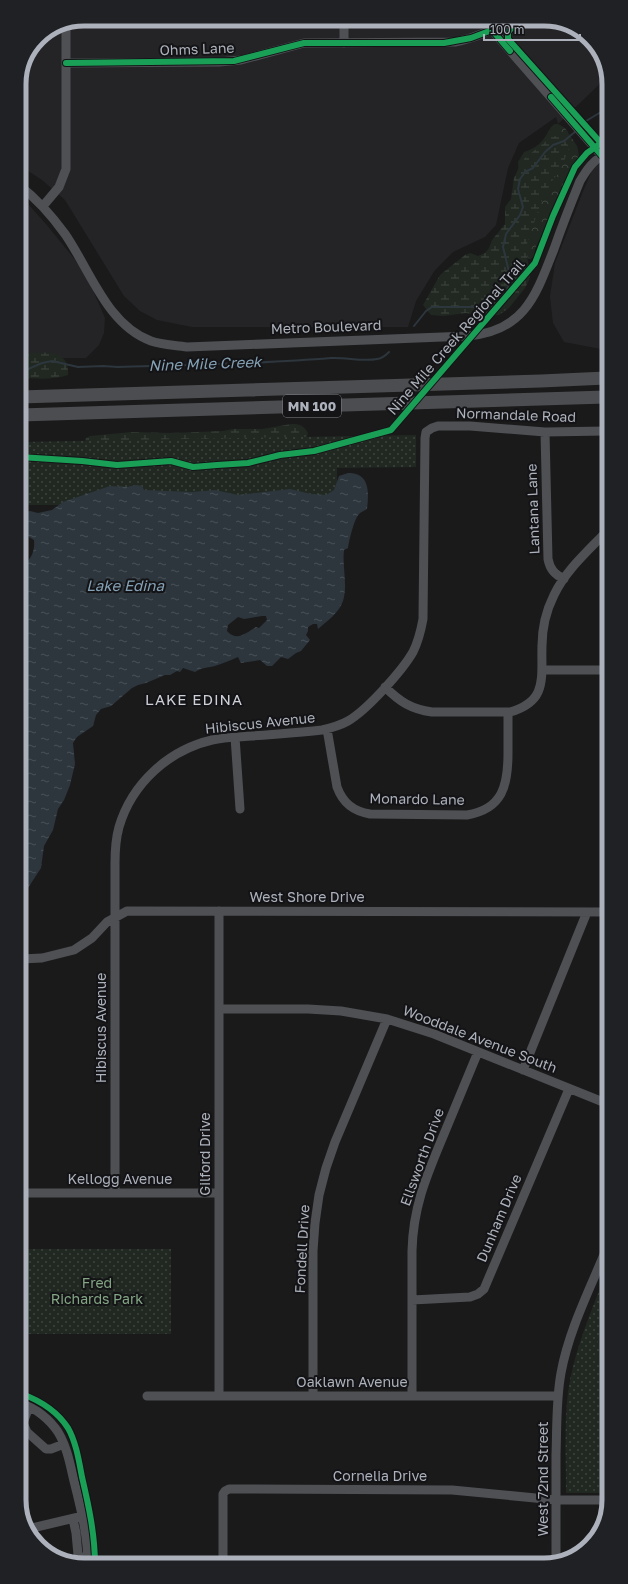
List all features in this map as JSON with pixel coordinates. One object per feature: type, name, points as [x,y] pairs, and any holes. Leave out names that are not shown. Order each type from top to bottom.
[{"type":"highway","name":"MN 100","points":[[26,397],[541,381],[602,377]]},
{"type":"highway","points":[[26,391],[65,395]]},
{"type":"highway","name":"MN 100","points":[[26,415],[602,397]]},
{"type":"street","points":[[344,26],[344,43]]},
{"type":"street","name":"Ohms Lane","points":[[66,63],[234,61],[298,44],[455,42],[471,38],[492,30],[497,26]]},
{"type":"street","points":[[43,206],[59,187],[66,169],[66,29]]},
{"type":"street","points":[[492,30],[572,120],[586,138],[602,154]]},
{"type":"street","name":"Metro Boulevard","points":[[26,191],[43,206],[66,234],[113,313],[123,325],[150,341],[165,345],[187,347],[475,335],[506,325],[526,308],[540,285],[580,180],[586,171],[602,158]]},
{"type":"street","name":"Normandale Road","points":[[426,432],[438,426],[470,426],[545,432],[602,431]]},
{"type":"street","name":"Hibiscus Avenue","points":[[115,1193],[114,917],[116,845],[119,828],[125,811],[144,781],[156,768],[184,750],[199,743],[214,739],[327,729],[348,721],[359,714],[405,664],[414,650],[420,635],[423,619],[426,432]]},
{"type":"street","name":"Lantana Lane","points":[[545,432],[548,559],[549,566],[552,571],[564,579]]},
{"type":"street","points":[[384,687],[397,699],[420,711],[508,712],[519,710],[528,704],[540,689],[543,670],[542,645],[544,628],[554,594],[564,579],[602,537]]},
{"type":"street","points":[[543,670],[602,670]]},
{"type":"street","name":"Monardo Lane","points":[[327,729],[338,787],[341,796],[353,808],[370,814],[467,815],[477,813],[495,802],[502,793],[506,783],[508,773],[508,712]]},
{"type":"street","points":[[235,737],[240,810]]},
{"type":"street","name":"West Shore Drive","points":[[26,959],[42,958],[74,950],[92,938],[99,929],[114,917],[127,911],[602,912]]},
{"type":"street","name":"Gilford Drive","points":[[219,911],[219,1396]]},
{"type":"street","points":[[523,1070],[587,912]]},
{"type":"street","name":"Wooddale Avenue South","points":[[219,1009],[308,1009],[341,1011],[387,1019],[434,1034],[602,1102]]},
{"type":"street","name":"Fondell Drive","points":[[313,1396],[313,1251],[319,1196],[326,1168],[335,1142],[387,1019]]},
{"type":"street","name":"Ellsworth Drive","points":[[412,1396],[412,1233],[420,1195],[478,1052]]},
{"type":"street","name":"Dunham Drive","points":[[412,1300],[470,1297],[478,1294],[484,1288],[569,1088]]},
{"type":"street","name":"Kellogg Avenue","points":[[26,1193],[219,1193]]},
{"type":"street","name":"West 72nd Street","points":[[556,1557],[558,1396],[561,1372],[568,1347],[602,1270]]},
{"type":"street","name":"Oaklawn Avenue","points":[[147,1396],[558,1396]]},
{"type":"street","points":[[26,1406],[48,1420],[57,1430],[64,1444],[83,1516],[87,1539],[88,1558]]},
{"type":"street","points":[[26,1430],[46,1449],[64,1444]]},
{"type":"street","name":"Cornelia Drive","points":[[223,1558],[223,1494],[229,1489],[452,1490],[556,1500],[602,1500]]},
{"type":"street","points":[[33,1528],[83,1516]]},
{"type":"street","points":[[73,1519],[78,1555],[81,1558]]},
{"type":"shaded area","points":[[76,26],[548,26],[570,32],[588,46],[596,58],[602,76],[602,82],[558,124],[556,117],[519,143],[508,168],[496,225],[485,237],[453,252],[435,270],[416,301],[408,327],[192,327],[157,320],[140,311],[124,296],[65,200],[42,180],[26,170],[26,80],[28,69],[32,58],[46,40],[65,29]]},
{"type":"shaded area","points":[[602,163],[602,349],[564,342],[553,323],[550,296],[555,263],[594,166]]},
{"type":"shaded area","points":[[26,202],[46,224],[85,272],[105,318],[104,333],[99,345],[86,358],[63,358],[26,355]]},
{"type":"green space","points":[[555,124],[565,128],[577,146],[579,155],[577,159],[576,172],[567,192],[559,198],[535,249],[534,256],[531,259],[528,259],[524,243],[518,162],[524,152],[539,144]]},
{"type":"green space","points":[[551,137],[562,137],[568,145],[568,151],[559,173],[554,178],[543,197],[530,234],[526,247],[530,278],[525,288],[509,308],[499,315],[482,316],[466,313],[443,316],[431,315],[423,305],[440,275],[465,255],[470,253],[478,256],[485,253],[492,240],[505,224],[505,207],[511,199],[514,178],[520,165],[525,158]]},
{"type":"green space","points":[[43,352],[56,354],[65,361],[68,367],[68,375],[44,379],[26,378],[26,354]]},
{"type":"green space","points":[[291,424],[299,425],[304,428],[308,433],[306,441],[83,448],[86,438],[90,436],[132,432],[170,433],[223,431],[233,429],[262,429]]},
{"type":"green space","points":[[416,435],[416,467],[337,468],[337,505],[26,505],[26,442]]},
{"type":"green space","name":"Fred Richards Park","points":[[26,1249],[171,1249],[171,1334],[26,1334]]},
{"type":"green space","points":[[602,1284],[602,1493],[566,1493],[566,1417],[568,1392],[574,1361]]},
{"type":"green space","points":[[598,1338],[602,1338],[602,1348],[597,1348]]},
{"type":"green space","points":[[597,1352],[602,1352],[602,1362],[597,1362]]},
{"type":"water","name":"Lake Edina","points":[[348,473],[361,476],[368,490],[367,509],[360,513],[355,520],[348,548],[344,550],[345,589],[343,601],[339,609],[318,629],[317,624],[313,624],[308,627],[306,635],[310,640],[301,651],[288,659],[281,657],[272,666],[267,666],[260,660],[241,663],[238,657],[195,672],[183,668],[180,672],[177,671],[170,675],[165,675],[132,688],[111,706],[101,709],[96,715],[93,726],[77,737],[73,743],[75,764],[70,785],[64,800],[58,809],[53,830],[44,846],[41,868],[26,891],[26,562],[32,555],[34,540],[29,537],[26,531],[26,512],[38,513],[52,510],[63,502],[110,486],[127,487],[136,485],[142,486],[144,490],[192,492],[215,490],[238,495],[290,489],[311,494],[326,495],[334,490],[339,476]],"holes":[[[266,616],[267,620],[259,628],[256,627],[242,635],[234,636],[227,631],[228,625],[238,617],[244,619]]]},
{"type":"waterway","name":"Nine Mile Creek","points":[[580,127],[586,121],[602,111]]},
{"type":"waterway","name":"Nine Mile Creek","points":[[414,326],[426,311],[432,307],[477,307],[493,301],[507,292],[510,276],[503,247],[506,234],[520,215],[523,207],[518,189],[520,179],[525,172],[533,168],[545,152],[553,145],[564,141],[576,131]]},
{"type":"waterway","name":"Nine Mile Creek","points":[[26,370],[42,363],[52,361],[78,367],[171,366],[331,358],[371,360],[384,357],[389,352]]},
{"type":"cycle path","name":"Nine Mile Creek Regional Trail","points":[[26,457],[117,465],[171,461],[193,467],[248,463],[280,455],[314,451],[391,430],[535,263],[553,216],[575,167],[587,153],[601,143],[508,39],[508,32],[514,26]]},
{"type":"cycle path","points":[[66,63],[234,61],[304,43],[444,43],[471,38],[492,30],[510,51]]},
{"type":"cycle path","points":[[551,97],[602,156]]},
{"type":"cycle path","points":[[26,1396],[42,1403],[59,1416],[71,1433],[77,1452],[89,1510],[93,1532],[95,1558]]},
{"type":"district","name":"LAKE EDINA","points":[[194,700]]}]
